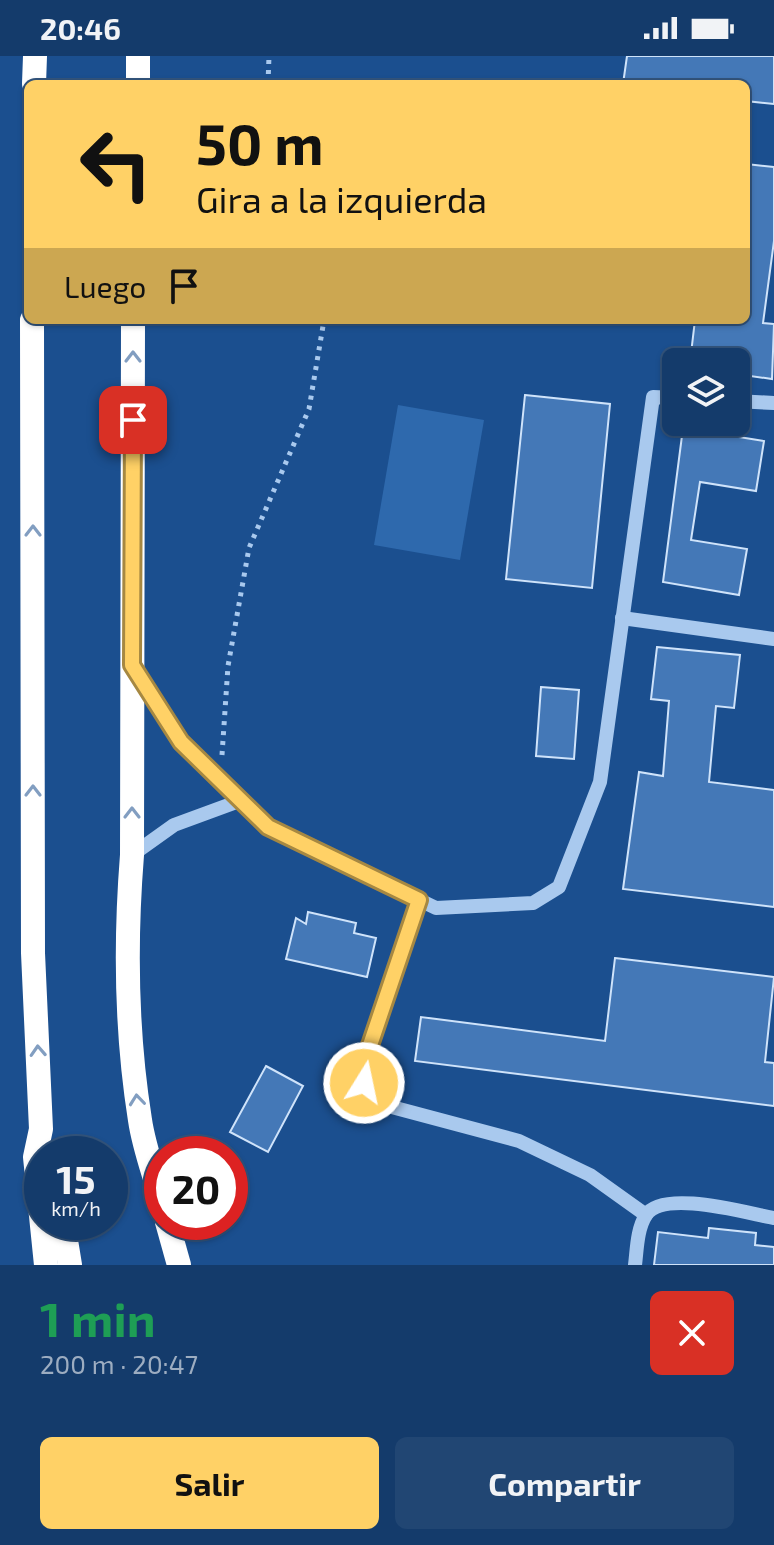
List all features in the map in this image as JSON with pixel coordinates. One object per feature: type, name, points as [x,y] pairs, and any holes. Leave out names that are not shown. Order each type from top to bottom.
[{"type":"highway","points":[[34,80],[35,56]]},
{"type":"highway","points":[[138,56],[138,80]]},
{"type":"highway","points":[[32,324],[33,953],[41,1129],[35,1157],[46,1265]]},
{"type":"highway","points":[[133,324],[132,855],[127,919],[129,1028],[144,1137]]},
{"type":"highway","points":[[41,1129],[46,1136]]},
{"type":"highway","points":[[66,1240],[70,1265]]},
{"type":"highway","points":[[172,1240],[179,1265]]},
{"type":"lane","points":[[132,665],[181,742],[268,827],[436,908],[533,903],[559,887],[600,782],[653,397],[662,397]]},
{"type":"lane","points":[[750,402],[774,403]]},
{"type":"lane","points":[[622,618],[774,639]]},
{"type":"lane","points":[[132,855],[174,825],[242,800]]},
{"type":"lane","points":[[419,900],[363,1066],[364,1083],[372,1095],[388,1106],[519,1141],[590,1175],[646,1215]]},
{"type":"lane","points":[[635,1265],[638,1238],[646,1215],[658,1205],[679,1202],[774,1218]]},
{"type":"path","points":[[268,80],[269,56]]},
{"type":"path","points":[[221,780],[228,666],[249,548],[309,409],[323,324]]},
{"type":"shaded area","points":[[398,405],[484,420],[460,560],[374,545]]},
{"type":"building","points":[[627,56],[774,56],[774,104],[750,101],[750,80],[624,80]]},
{"type":"building","points":[[750,164],[774,167],[774,241],[763,323],[774,324],[772,379],[750,376],[750,348],[692,348],[695,324],[750,324]]},
{"type":"building","points":[[525,395],[610,404],[592,588],[506,579]]},
{"type":"building","points":[[682,436],[733,436],[764,441],[756,491],[700,482],[691,540],[747,549],[739,595],[663,582]]},
{"type":"building","points":[[657,647],[740,655],[734,708],[716,706],[709,782],[774,790],[774,907],[623,889],[639,772],[663,776],[669,701],[651,699]]},
{"type":"building","points":[[541,687],[579,690],[574,759],[536,756]]},
{"type":"building","points":[[308,912],[356,923],[354,933],[376,938],[367,977],[286,959],[296,918],[306,924]]},
{"type":"building","points":[[615,958],[774,977],[765,1062],[774,1063],[774,1106],[415,1061],[421,1017],[605,1041]]},
{"type":"building","points":[[266,1066],[303,1086],[268,1152],[248,1141],[248,1136],[230,1132]]},
{"type":"building","points":[[709,1228],[756,1233],[755,1245],[774,1247],[774,1265],[654,1265],[658,1232],[708,1238]]},
{"type":"route","points":[[133,420],[132,665],[181,742],[268,827],[419,900],[363,1066],[364,1083]]}]
